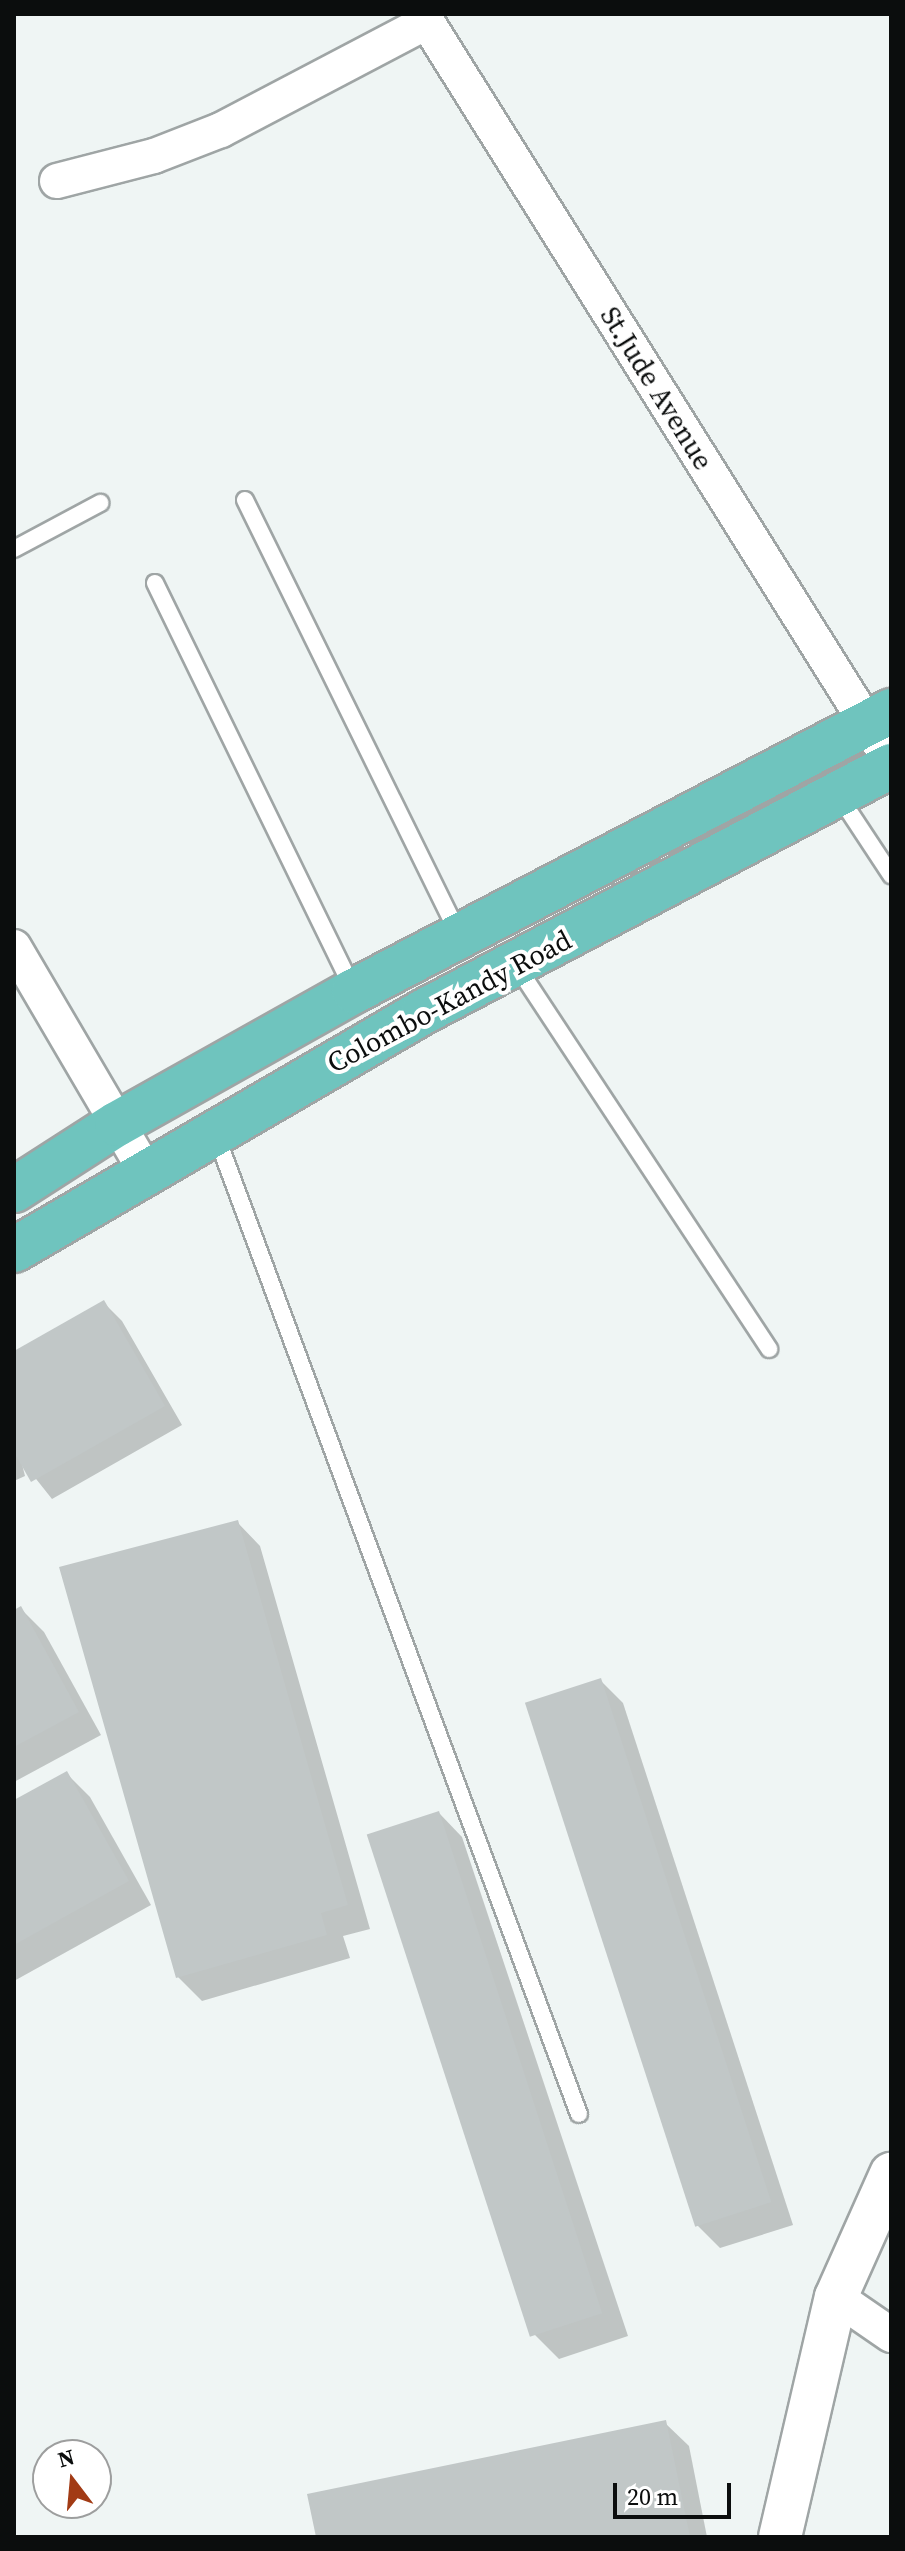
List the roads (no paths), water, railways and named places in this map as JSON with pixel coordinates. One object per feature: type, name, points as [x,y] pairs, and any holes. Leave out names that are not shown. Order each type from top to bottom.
[{"type":"highway","name":"Colombo-Kandy Road","points":[[14,1190],[117,1124],[354,991],[880,718]]},
{"type":"highway","name":"Colombo-Kandy Road","points":[[14,1250],[214,1130],[515,964],[839,796],[891,764]]},
{"type":"street","points":[[57,181],[154,156],[221,130],[424,18]]},
{"type":"street","name":"St.Jude Avenue","points":[[424,18],[880,718],[891,764]]},
{"type":"street","points":[[14,947],[145,1170]]},
{"type":"street","points":[[780,2537],[836,2297],[891,2174]]},
{"type":"street","points":[[836,2297],[891,2335]]},
{"type":"lane","points":[[245,500],[460,937]]},
{"type":"lane","points":[[14,549],[100,503]]},
{"type":"lane","points":[[155,583],[354,991]]},
{"type":"lane","points":[[839,796],[891,875]]},
{"type":"lane","points":[[515,964],[769,1349]]},
{"type":"lane","points":[[214,1130],[579,2114]]}]
